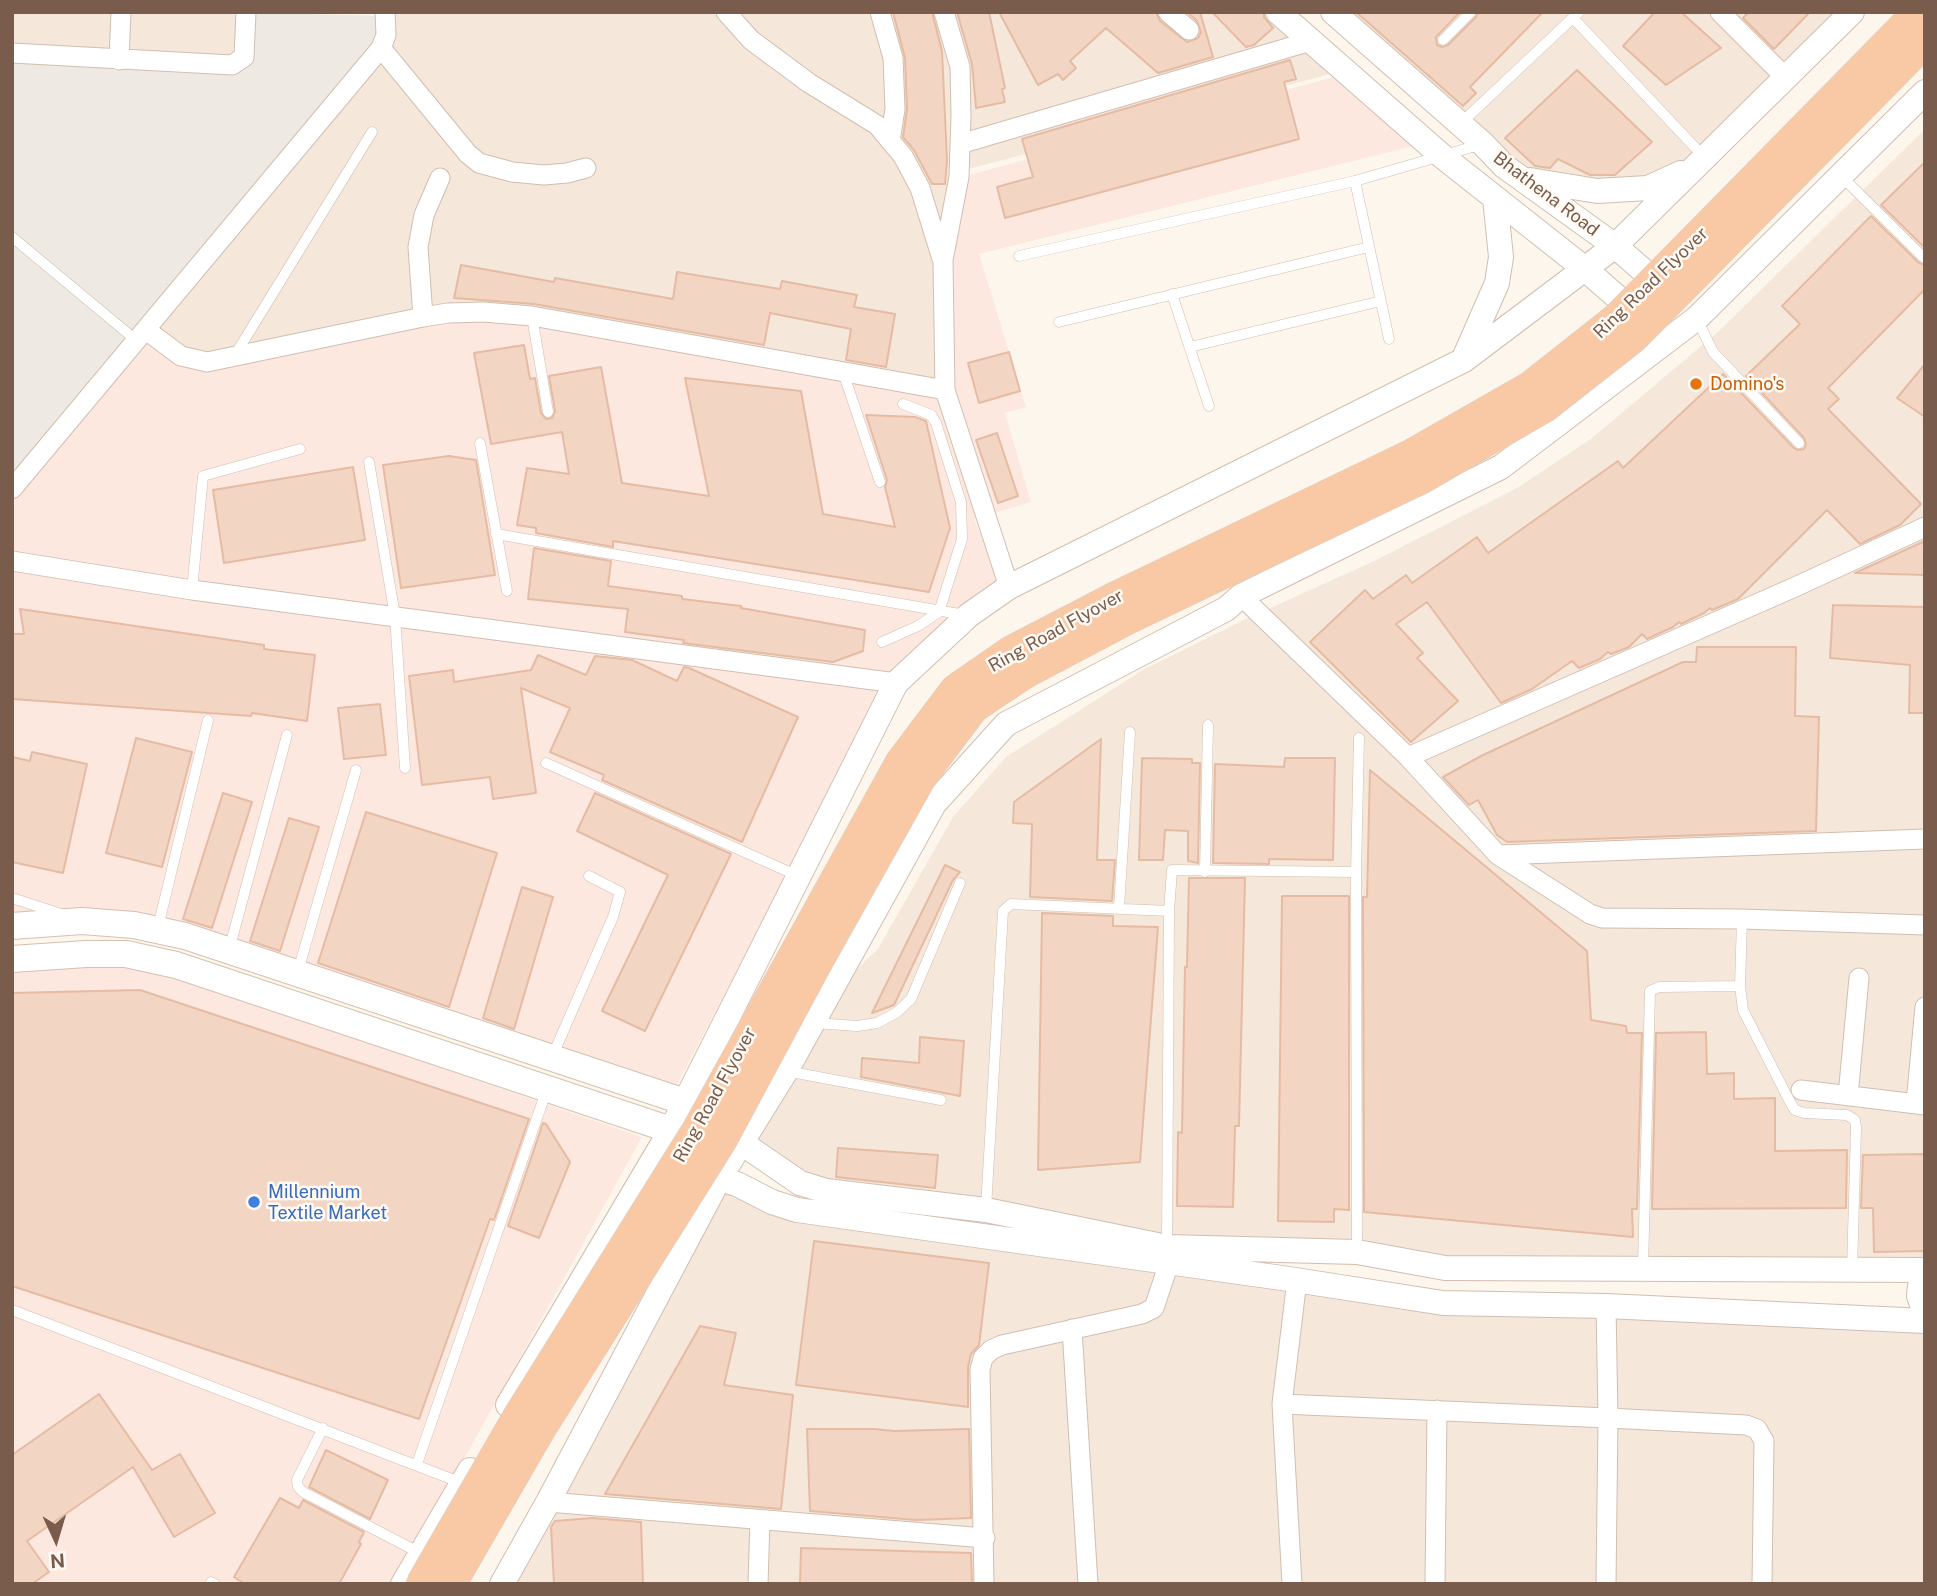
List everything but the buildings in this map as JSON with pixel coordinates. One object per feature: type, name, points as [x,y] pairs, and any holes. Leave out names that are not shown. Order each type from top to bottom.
[{"type":"highway","name":"Ring Road Flyover","points":[[421,1569],[698,1130],[901,763],[957,690],[1011,652],[1119,596],[1412,455],[1531,387],[1617,319],[1919,12]]},
{"type":"highway","name":"Ring Road Flyover","points":[[450,1584],[539,1430],[721,1140],[921,776],[973,707],[1024,673],[1130,617],[1423,477],[1545,406],[1633,337],[1925,41]]},
{"type":"main road","points":[[12,926],[82,921],[185,936],[685,1102]]},
{"type":"main road","points":[[12,959],[126,954],[176,965],[671,1130]]},
{"type":"street","points":[[119,60],[121,12]]},
{"type":"street","points":[[12,53],[232,65],[244,57],[246,12]]},
{"type":"street","points":[[12,489],[381,48],[386,35],[385,13],[371,12]]},
{"type":"street","points":[[726,12],[751,40],[809,83],[877,125],[903,156],[919,188],[943,260]]},
{"type":"street","points":[[880,12],[893,58],[895,109],[890,141]]},
{"type":"street","points":[[944,12],[960,67],[959,177],[943,260],[944,390],[1009,587]]},
{"type":"street","points":[[1168,12],[1189,30]]},
{"type":"street","points":[[1278,12],[1442,156],[1585,269],[1667,342]]},
{"type":"street","name":"Bhathena Road","points":[[1333,12],[1483,144],[1504,166],[1615,246],[1697,318]]},
{"type":"street","points":[[1720,12],[1786,78]]},
{"type":"street","points":[[403,1584],[421,1569],[462,1483],[671,1130],[896,683],[969,615],[1009,587],[1464,360],[1615,246],[1852,12]]},
{"type":"street","points":[[960,144],[1311,41]]},
{"type":"street","points":[[381,48],[468,154],[479,163],[512,172],[544,175],[586,168]]},
{"type":"street","points":[[502,1584],[548,1503],[719,1179],[786,1071],[933,804],[1006,724],[1226,609],[1241,596],[1501,467],[1697,318],[1925,92]]},
{"type":"street","points":[[1522,179],[1597,191],[1648,188],[1700,162]]},
{"type":"street","points":[[423,317],[418,247],[424,215],[440,178]]},
{"type":"street","points":[[1464,360],[1497,283],[1501,257],[1495,198]]},
{"type":"street","points":[[141,336],[181,356],[207,362],[423,317],[483,312],[532,316],[944,390]]},
{"type":"street","points":[[1408,757],[1925,527]]},
{"type":"street","points":[[12,561],[192,590],[896,683]]},
{"type":"street","points":[[1241,596],[1408,757],[1498,855],[1590,914],[1602,918],[1925,925]]},
{"type":"street","points":[[1498,855],[1925,839]]},
{"type":"street","points":[[1849,1096],[1859,978]]},
{"type":"street","points":[[1801,1090],[1921,1104],[1925,1007]]},
{"type":"street","points":[[685,1102],[800,1182],[826,1191],[986,1210],[1168,1255],[1297,1280],[1443,1303],[1606,1306],[1925,1321]]},
{"type":"street","points":[[671,1130],[719,1179],[797,1210],[1168,1255],[1357,1252],[1445,1268],[1925,1270]]},
{"type":"street","points":[[984,1584],[980,1370],[983,1358],[1002,1345],[1142,1314],[1154,1308],[1168,1255]]},
{"type":"street","points":[[1925,1277],[1919,1296],[1925,1312]]},
{"type":"street","points":[[1292,1584],[1282,1404],[1297,1280]]},
{"type":"street","points":[[1606,1306],[1606,1584]]},
{"type":"street","points":[[1072,1329],[1088,1584]]},
{"type":"street","points":[[1282,1404],[1746,1425],[1758,1429],[1764,1441],[1762,1584]]},
{"type":"street","points":[[1435,1584],[1437,1410]]},
{"type":"street","points":[[548,1503],[985,1538]]},
{"type":"street","points":[[758,1584],[760,1520]]},
{"type":"lane","points":[[1443,40],[1471,12]]},
{"type":"lane","points":[[1460,124],[1576,15],[1700,162]]},
{"type":"lane","points":[[233,358],[372,132]]},
{"type":"lane","points":[[1018,256],[1355,181],[1483,144]]},
{"type":"lane","points":[[1839,175],[1924,258]]},
{"type":"lane","points":[[1355,181],[1389,339]]},
{"type":"lane","points":[[12,237],[141,336]]},
{"type":"lane","points":[[1059,322],[1369,247]]},
{"type":"lane","points":[[1172,294],[1209,406]]},
{"type":"lane","points":[[1190,347],[1381,301]]},
{"type":"lane","points":[[532,316],[548,412]]},
{"type":"lane","points":[[1697,318],[1713,352],[1799,443]]},
{"type":"lane","points":[[843,372],[880,482]]},
{"type":"lane","points":[[882,642],[918,626],[939,612],[962,539],[962,509],[936,423],[931,415],[903,404]]},
{"type":"lane","points":[[480,443],[507,592]]},
{"type":"lane","points":[[192,590],[203,476],[300,449]]},
{"type":"lane","points":[[369,462],[395,616],[405,768]]},
{"type":"lane","points":[[496,534],[939,612],[969,615]]},
{"type":"lane","points":[[157,930],[208,720]]},
{"type":"lane","points":[[1205,872],[1208,724]]},
{"type":"lane","points":[[1119,908],[1130,732]]},
{"type":"lane","points":[[229,950],[287,735]]},
{"type":"lane","points":[[1357,1252],[1356,872],[1359,738]]},
{"type":"lane","points":[[546,763],[798,876]]},
{"type":"lane","points":[[298,973],[356,770]]},
{"type":"lane","points":[[1168,1255],[1169,911],[1172,870],[1356,872]]},
{"type":"lane","points":[[552,1058],[613,917],[620,892],[589,876]]},
{"type":"lane","points":[[812,1023],[857,1026],[877,1023],[896,1013],[911,999],[960,883]]},
{"type":"lane","points":[[12,898],[82,921]]},
{"type":"lane","points":[[986,1210],[1003,911],[1011,904],[1169,911]]},
{"type":"lane","points":[[1742,919],[1740,986],[1743,1010],[1796,1110],[1815,1114],[1847,1115],[1854,1120],[1856,1128],[1852,1270]]},
{"type":"lane","points":[[1643,1268],[1650,991],[1659,987],[1740,986]]},
{"type":"lane","points":[[786,1071],[940,1100]]},
{"type":"lane","points":[[417,1464],[547,1089]]},
{"type":"lane","points":[[13,1313],[323,1428],[462,1483]]},
{"type":"lane","points":[[323,1428],[297,1480],[298,1487],[421,1569]]},
{"type":"shaded area","points":[[12,12],[243,12],[242,55],[231,63],[12,50]]},
{"type":"shaded area","points":[[251,12],[382,16],[382,34],[12,480],[12,55],[232,68]]},
{"type":"shaded area","points":[[389,12],[1269,12],[1338,72],[953,173],[940,383],[183,351],[152,330]]},
{"type":"shaded area","points":[[1340,12],[1839,12],[1695,156],[1648,182],[1521,175]]},
{"type":"shaded area","points":[[1338,76],[1418,145],[979,254],[1026,407],[1005,413],[1031,502],[974,519],[1001,584],[894,674],[675,1088],[185,933],[12,923],[12,492],[144,338],[181,361],[424,323],[484,318],[949,389],[948,259],[965,176]]},
{"type":"shaded area","points":[[1925,129],[1925,1267],[1643,1268],[1167,1241],[833,1188],[748,1143],[849,977],[878,949],[953,817],[1006,757],[1143,670],[1244,620],[1372,562],[1517,488],[1592,438],[1719,331]]},
{"type":"shaded area","points":[[128,960],[642,1137],[395,1584],[12,1584],[12,968]]},
{"type":"shaded area","points":[[720,1187],[1441,1308],[1925,1329],[1925,1584],[516,1584]]},
{"type":"place","name":"Domino's","points":[[1696,384]]},
{"type":"place","name":"Millennium Textile Market","points":[[254,1202]]}]
